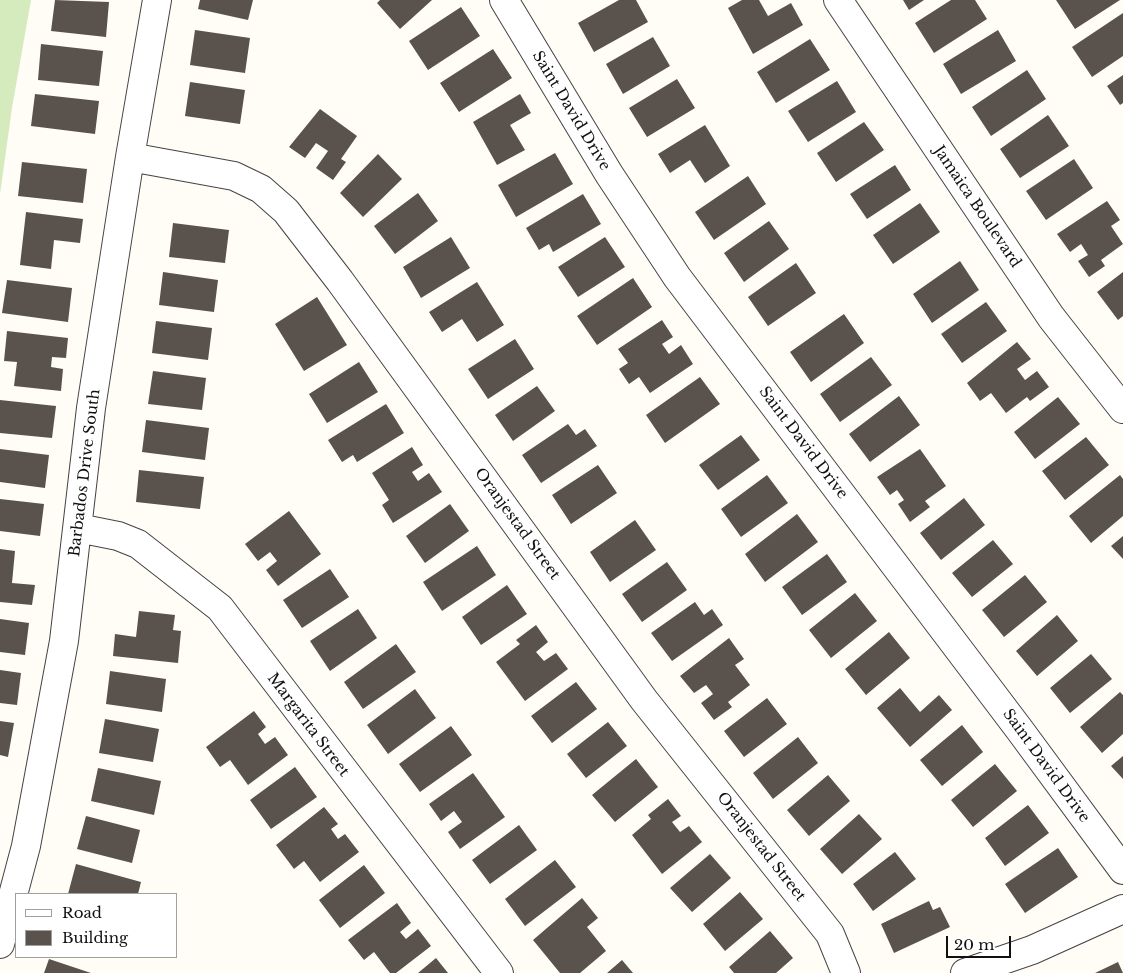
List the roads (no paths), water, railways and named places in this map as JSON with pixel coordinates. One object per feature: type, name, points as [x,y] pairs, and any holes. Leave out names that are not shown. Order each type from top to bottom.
[{"type":"street","name":"Barbados Drive South","points":[[0,944],[26,846],[64,640],[91,408],[130,157],[157,0]]},
{"type":"street","name":"Saint David Drive","points":[[504,0],[610,174],[677,277],[1019,729],[1123,870]]},
{"type":"street","name":"Jamaica Boulevard","points":[[838,0],[1051,317],[1123,410]]},
{"type":"street","name":"Oranjestad Street","points":[[130,157],[234,176],[261,189],[286,211],[346,289],[644,700],[830,934],[846,973]]},
{"type":"street","name":"Margarita Street","points":[[78,528],[118,536],[138,544],[220,608],[499,973]]},
{"type":"street","points":[[965,973],[1032,950],[1123,909]]}]
